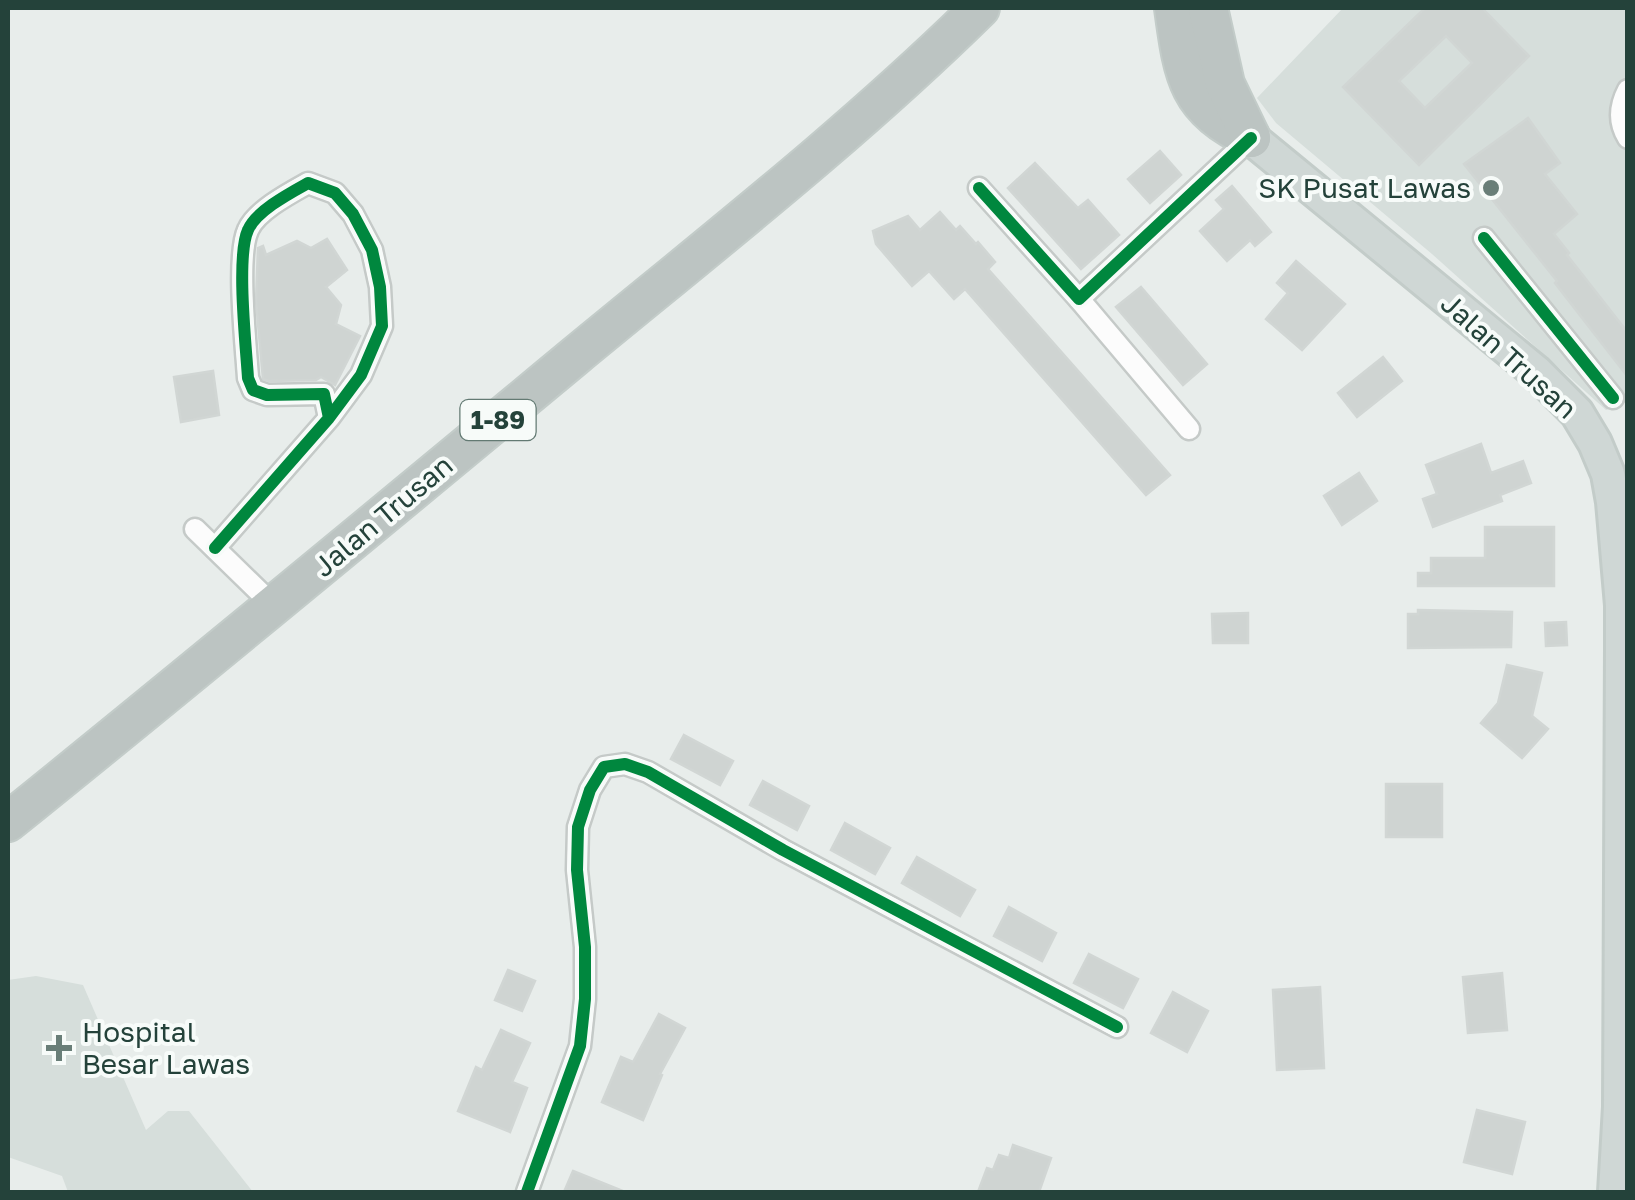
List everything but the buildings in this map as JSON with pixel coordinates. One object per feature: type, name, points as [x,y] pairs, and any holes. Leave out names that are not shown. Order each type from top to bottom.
[{"type":"highway","name":"Jalan Trusan","points":[[1174,8],[1182,60],[1201,106],[1225,127],[1252,138]]},
{"type":"highway","name":"Jalan Trusan","points":[[1208,8],[1225,84],[1252,138]]},
{"type":"highway","name":"Jalan Trusan","points":[[8,822],[860,118],[967,13]]},
{"type":"main road","name":"Jalan Trusan","points":[[1252,138],[1536,372],[1577,412],[1608,474],[1625,604],[1620,1107],[1615,1192]]},
{"type":"street","points":[[1628,90],[1620,126],[1628,138]]},
{"type":"street","points":[[1079,299],[1252,138]]},
{"type":"street","points":[[215,548],[362,375],[382,326],[380,288],[372,250],[353,214],[335,193],[308,183],[277,200],[248,229],[243,260],[248,378],[253,390],[266,396],[324,394],[340,386],[368,328],[380,288]]},
{"type":"street","points":[[979,188],[1190,429]]},
{"type":"street","points":[[1484,238],[1620,396],[1577,412]]},
{"type":"street","points":[[324,394],[329,418]]},
{"type":"street","points":[[195,529],[274,606]]},
{"type":"street","points":[[527,1192],[580,1046],[586,1000],[577,870],[578,826],[590,790],[604,767],[625,764],[648,772],[783,850],[1117,1027]]},
{"type":"shaded area","name":"SK Pusat Lawas","points":[[1343,8],[1627,8],[1627,402],[1606,410],[1432,254],[1276,123],[1257,98]]},
{"type":"shaded area","name":"Hospital Besar Lawas","points":[[36,976],[83,985],[146,1130],[168,1111],[189,1111],[253,1192],[68,1192],[62,1176],[8,1157],[8,980]]},
{"type":"cycle path","points":[[979,188],[1079,299],[1251,138]]},
{"type":"cycle path","points":[[215,548],[329,418],[361,375],[382,326],[380,287],[372,250],[353,214],[335,193],[308,183],[266,209],[248,230],[242,280],[248,378],[253,390],[267,395],[324,394],[329,418]]},
{"type":"cycle path","points":[[1484,238],[1613,398]]},
{"type":"cycle path","points":[[527,1192],[580,1046],[585,947],[577,870],[578,827],[590,790],[604,767],[625,764],[648,772],[783,850],[1117,1027]]},
{"type":"place","name":"SK Pusat Lawas","points":[[1491,188]]},
{"type":"place","name":"Hospital Besar Lawas","points":[[59,1048]]}]
